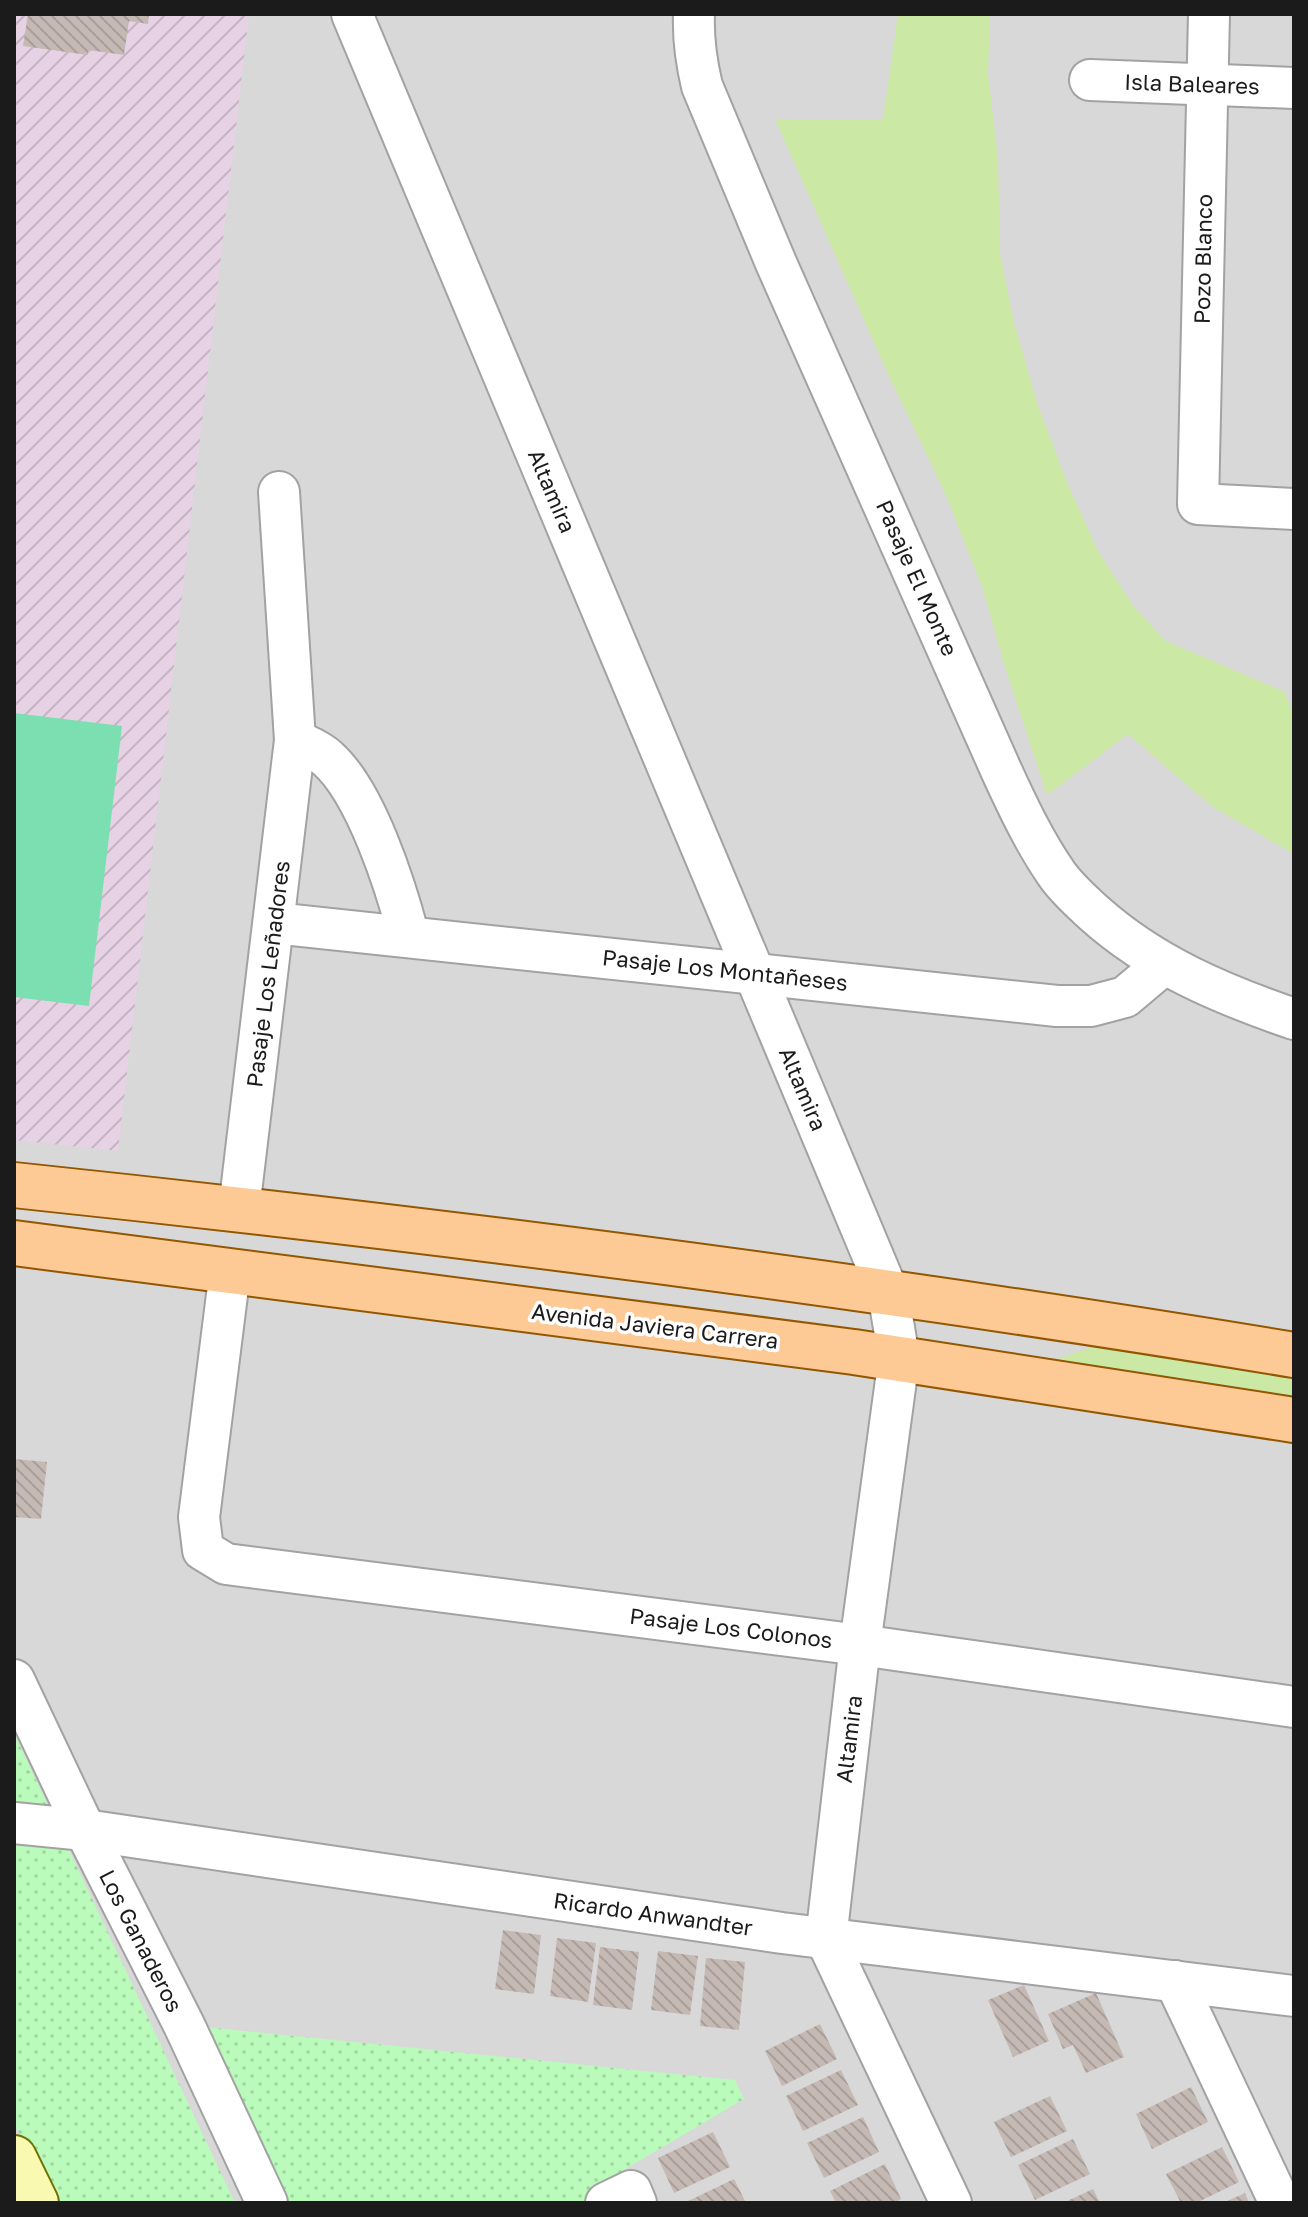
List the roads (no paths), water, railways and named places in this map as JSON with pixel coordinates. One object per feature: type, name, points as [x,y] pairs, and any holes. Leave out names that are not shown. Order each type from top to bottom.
[{"type":"main road","points":[[14,1185],[239,1209],[888,1292],[1294,1355]]},
{"type":"main road","name":"Avenida Javiera Carrera","points":[[14,1243],[899,1358],[1294,1420]]},
{"type":"street","name":"Altamira","points":[[352,14],[888,1292],[899,1358],[860,1645],[826,1939]]},
{"type":"street","points":[[377,77],[385,14]]},
{"type":"street","name":"Pasaje El Monte","points":[[694,14],[693,36],[702,86],[776,263],[1022,814],[1058,876],[1107,925],[1163,965],[1253,1005],[1294,1019]]},
{"type":"street","name":"Pozo Blanco","points":[[1209,14],[1198,504],[1294,509]]},
{"type":"street","name":"Isla Baleares","points":[[1090,80],[1294,88]]},
{"type":"street","name":"Pasaje Los Leñadores","points":[[239,1209],[295,740],[279,492]]},
{"type":"street","points":[[295,740],[327,757],[348,783],[378,842],[409,937]]},
{"type":"street","name":"Pasaje Los Montañeses","points":[[274,923],[1068,1006],[1091,1006],[1125,997],[1163,965]]},
{"type":"street","name":"Pasaje Los Colonos","points":[[230,1271],[199,1517],[203,1550],[226,1564],[860,1645],[1294,1707]]},
{"type":"street","name":"Los Ganaderos","points":[[14,1680],[85,1830],[184,2025],[267,2203]]},
{"type":"street","name":"Ricardo Anwandter","points":[[14,1823],[85,1830],[826,1939],[1294,1996]]},
{"type":"street","points":[[826,1939],[951,2203]]},
{"type":"street","points":[[1175,1981],[1280,2203]]},
{"type":"street","points":[[14,2158],[36,2203]]},
{"type":"street","points":[[606,2203],[631,2191],[636,2203]]}]
